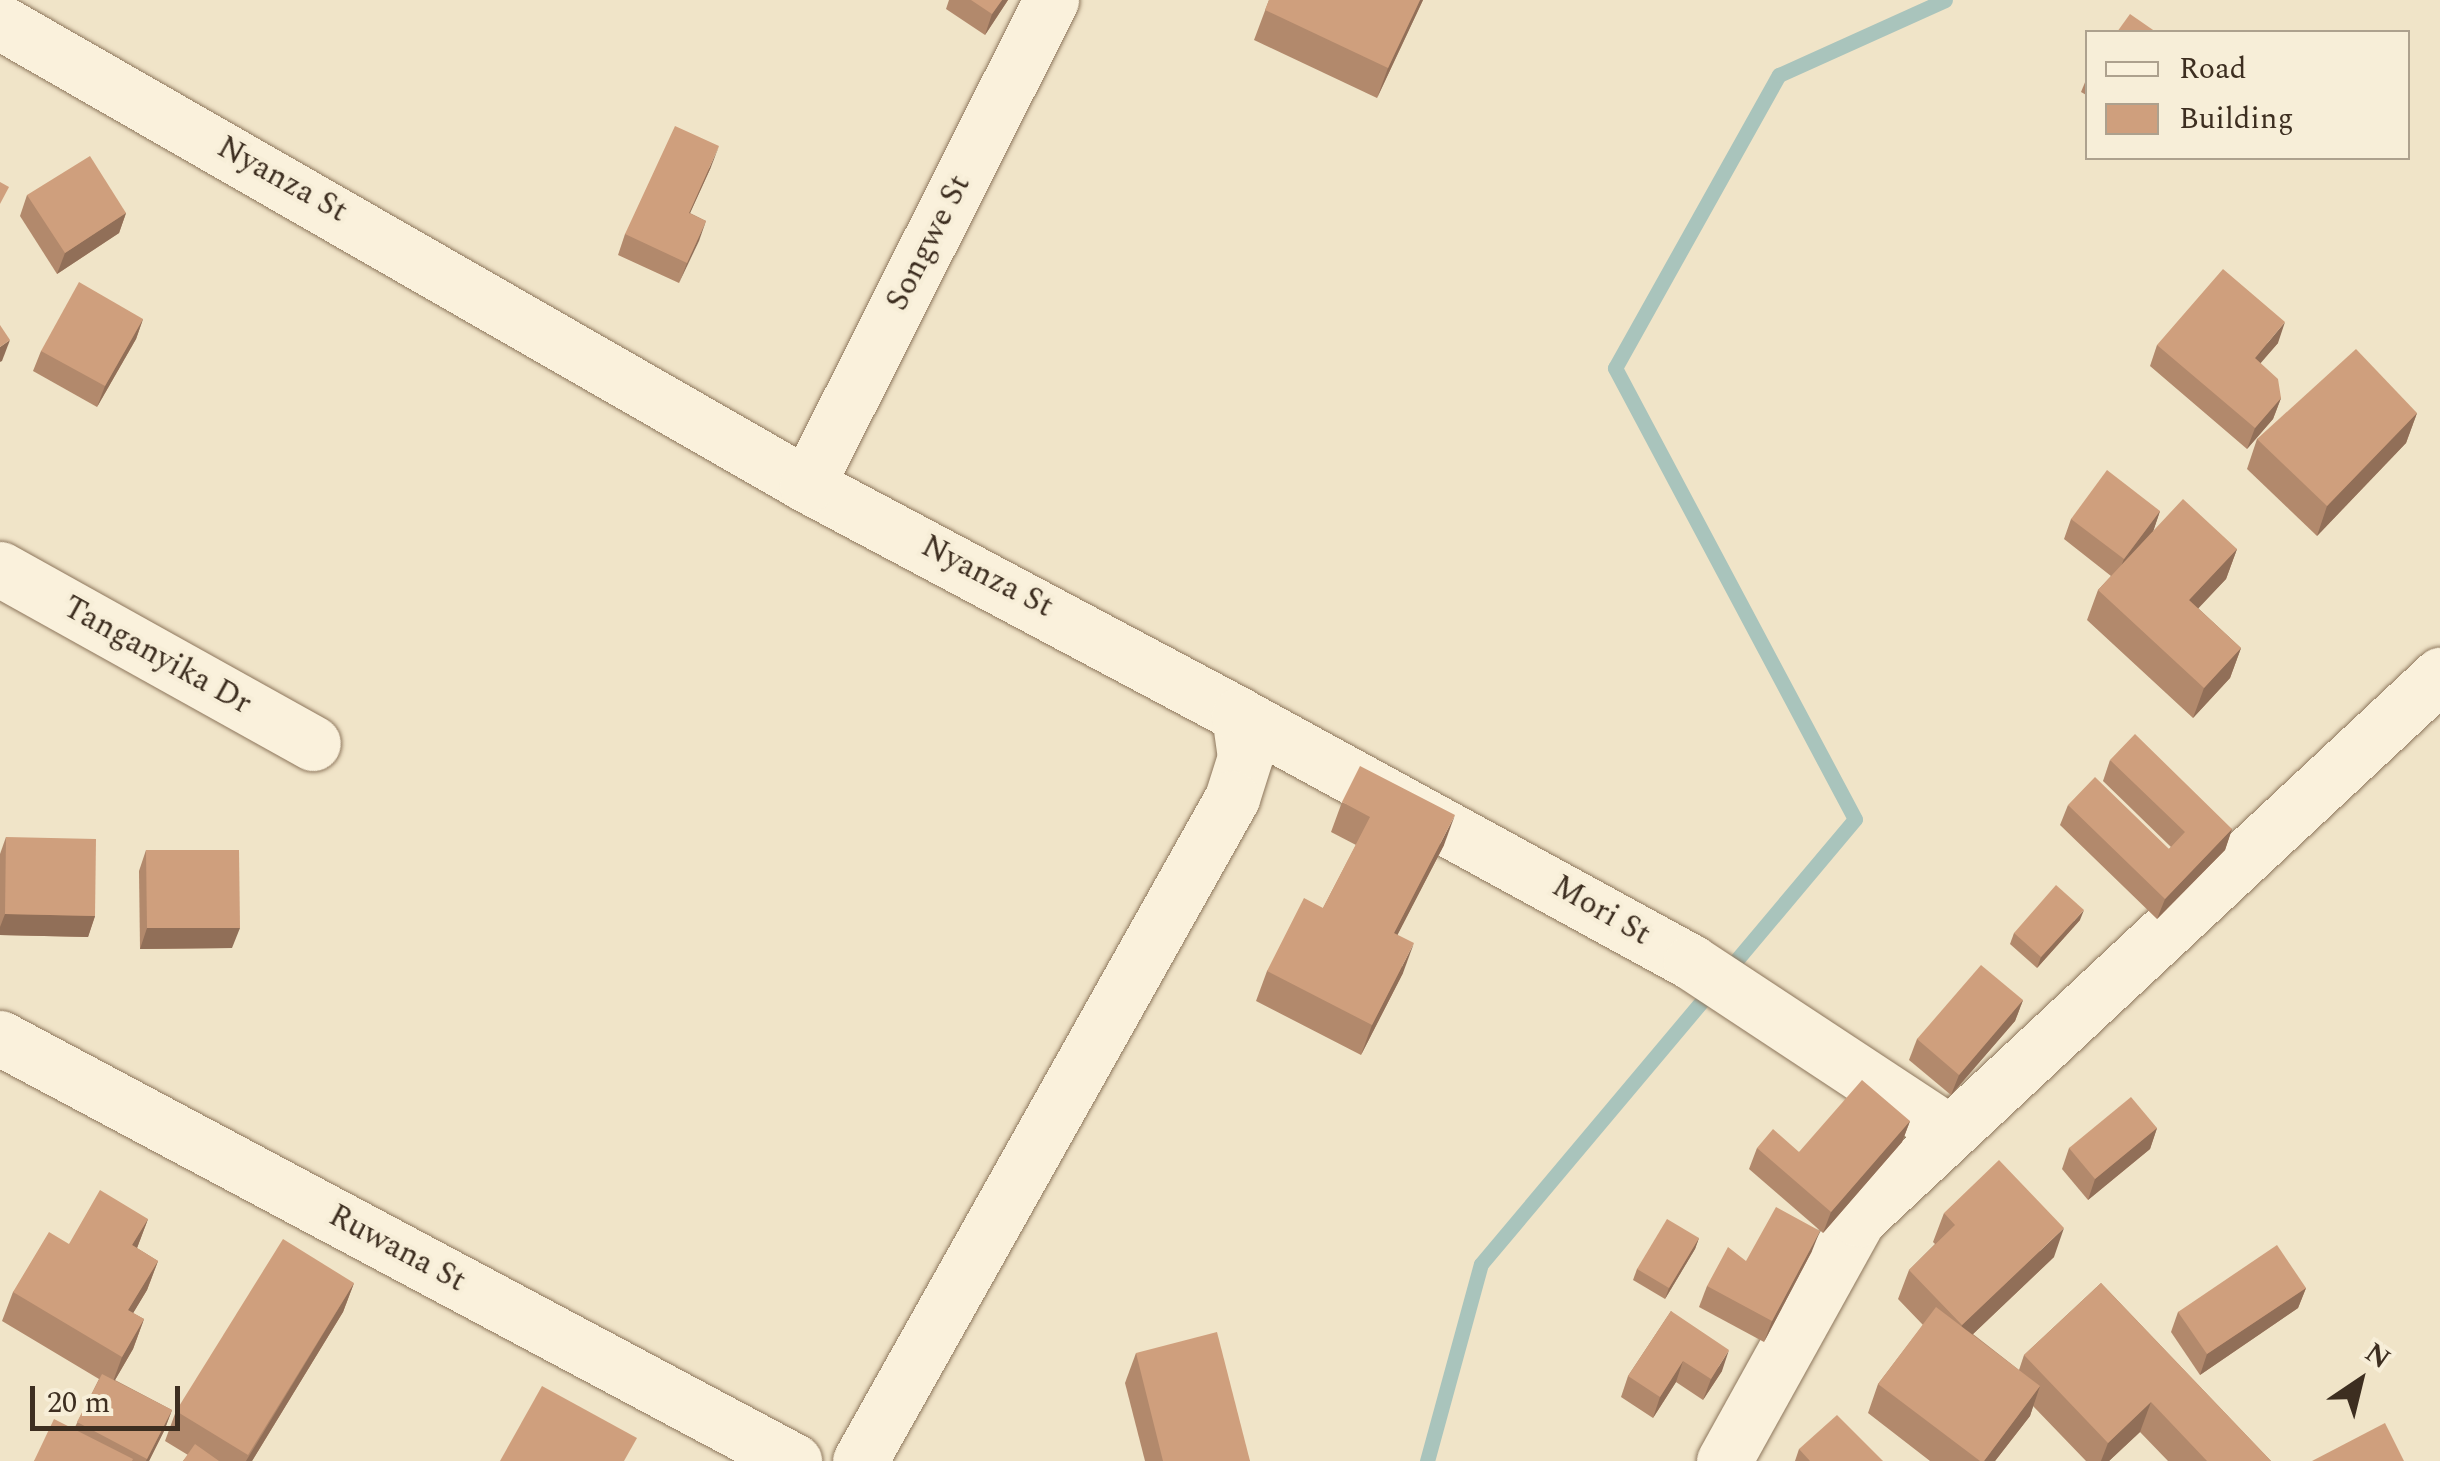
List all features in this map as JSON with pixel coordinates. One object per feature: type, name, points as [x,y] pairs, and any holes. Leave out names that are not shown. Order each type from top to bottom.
[{"type":"street","name":"Songwe St","points":[[808,486],[1051,0]]},
{"type":"street","name":"Nyanza St","points":[[0,22],[808,486],[1240,714]]},
{"type":"street","name":"Tanganyika Dr","points":[[0,569],[313,743]]},
{"type":"street","points":[[1724,1461],[1858,1219],[2440,676]]},
{"type":"street","name":"Mori St","points":[[1240,714],[1691,962],[1949,1132]]},
{"type":"street","points":[[860,1461],[1232,798],[1245,758],[1240,714]]},
{"type":"street","name":"Ruwana St","points":[[0,1038],[794,1461]]},
{"type":"building","points":[[971,0],[1002,0],[992,14]]},
{"type":"building","points":[[1269,0],[1420,0],[1388,68],[1265,10]]},
{"type":"building","points":[[2130,14],[2153,30],[2118,30]]},
{"type":"building","points":[[675,126],[719,146],[689,213],[706,221],[687,263],[625,234]]},
{"type":"building","points":[[90,156],[126,213],[65,253],[27,195]]},
{"type":"building","points":[[0,182],[9,187],[0,204]]},
{"type":"building","points":[[2223,269],[2285,322],[2255,358],[2278,379],[2281,398],[2255,428],[2157,345]]},
{"type":"building","points":[[79,282],[143,319],[105,386],[41,351]]},
{"type":"building","points":[[0,325],[10,340],[0,347]]},
{"type":"building","points":[[2356,349],[2417,413],[2327,506],[2257,439]]},
{"type":"building","points":[[2107,470],[2160,511],[2124,559],[2071,519]]},
{"type":"building","points":[[2183,499],[2237,549],[2189,600],[2241,648],[2204,688],[2098,590]]},
{"type":"building","points":[[2135,734],[2232,829],[2165,899],[2068,805],[2095,777],[2169,849],[2185,832],[2110,760]]},
{"type":"building","points":[[1360,766],[1455,815],[1394,933],[1414,943],[1372,1025],[1267,971],[1304,898],[1323,908],[1370,817],[1342,802]]},
{"type":"building","points":[[6,837],[96,839],[95,916],[5,914]]},
{"type":"building","points":[[146,850],[239,850],[240,928],[147,928]]},
{"type":"building","points":[[2056,885],[2084,910],[2041,957],[2014,933]]},
{"type":"building","points":[[1981,965],[2023,1000],[1959,1075],[1917,1039]]},
{"type":"building","points":[[1862,1080],[1910,1121],[1831,1212],[1757,1148],[1773,1129],[1799,1152]]},
{"type":"building","points":[[2131,1097],[2157,1128],[2095,1179],[2069,1148]]},
{"type":"building","points":[[1999,1160],[2064,1228],[1962,1325],[1909,1270],[1955,1225],[1944,1213]]},
{"type":"building","points":[[100,1190],[148,1219],[132,1245],[158,1261],[128,1310],[144,1319],[122,1357],[13,1292],[49,1232],[69,1244]]},
{"type":"building","points":[[1776,1207],[1820,1231],[1772,1321],[1707,1286],[1728,1247],[1746,1261]]},
{"type":"building","points":[[1667,1219],[1699,1238],[1669,1288],[1637,1269]]},
{"type":"building","points":[[283,1239],[354,1283],[248,1455],[176,1411]]},
{"type":"building","points":[[2277,1245],[2306,1288],[2207,1354],[2178,1312]]},
{"type":"building","points":[[2101,1283],[2271,1461],[2207,1461],[2151,1402],[2108,1443],[2024,1355]]},
{"type":"building","points":[[1936,1307],[2040,1386],[1984,1461],[1878,1384]]},
{"type":"building","points":[[1671,1311],[1729,1350],[1711,1379],[1683,1361],[1660,1397],[1628,1376]]},
{"type":"building","points":[[1217,1332],[1250,1461],[1163,1461],[1136,1353]]},
{"type":"building","points":[[102,1374],[172,1410],[147,1459],[77,1422]]},
{"type":"building","points":[[542,1386],[637,1438],[624,1461],[500,1461]]},
{"type":"building","points":[[1837,1415],[1883,1461],[1810,1461],[1799,1449]]},
{"type":"building","points":[[54,1419],[133,1459],[132,1461],[34,1461]]},
{"type":"building","points":[[2385,1423],[2404,1461],[2312,1461]]},
{"type":"building","points":[[195,1444],[219,1461],[183,1461]]},
{"type":"waterway","points":[[1427,1461],[1481,1264],[1855,819],[1615,368],[1779,75],[1945,0]]}]
